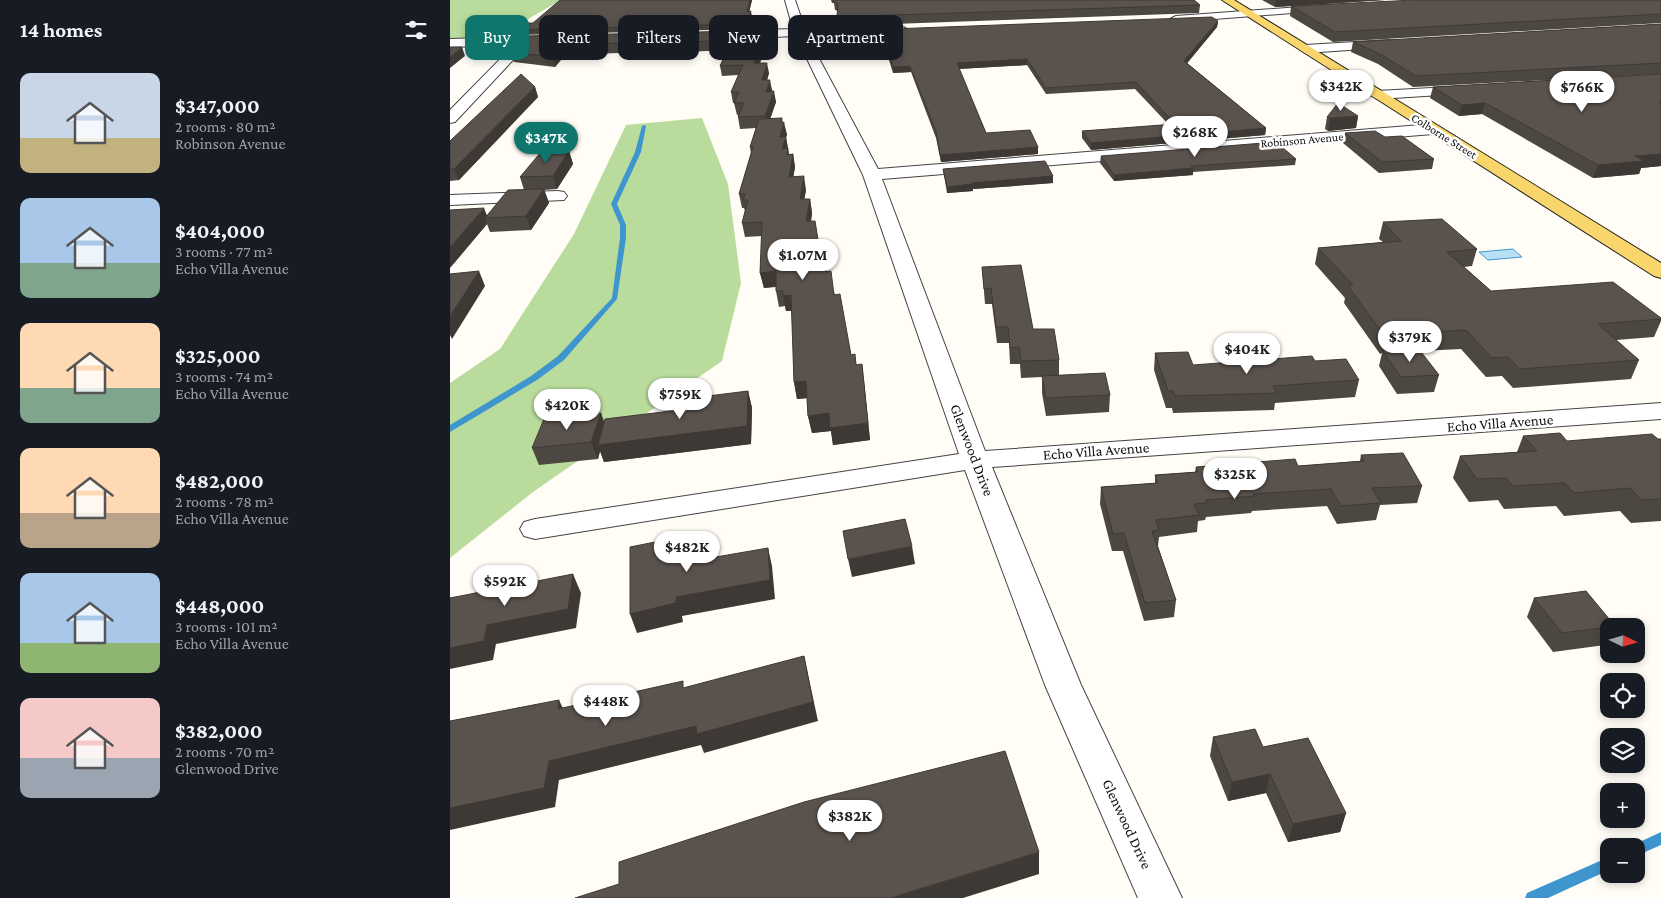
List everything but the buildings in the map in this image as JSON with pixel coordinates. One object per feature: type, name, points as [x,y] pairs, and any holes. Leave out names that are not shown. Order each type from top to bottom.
[{"type":"main road","name":"Colborne Street","points":[[1226,0],[1661,272]]},
{"type":"street","name":"Glenwood Drive","points":[[790,0],[795,15]]},
{"type":"street","points":[[1161,19],[1230,17],[1247,14],[1338,8]]},
{"type":"street","points":[[903,29],[916,29]]},
{"type":"street","points":[[450,43],[465,43]]},
{"type":"street","points":[[1305,49],[1402,43]]},
{"type":"street","points":[[450,119],[507,60]]},
{"type":"street","name":"Glenwood Drive","points":[[814,60],[872,175],[975,460],[1063,686],[1160,898]]},
{"type":"street","points":[[1378,95],[1486,89]]},
{"type":"street","name":"Robinson Avenue","points":[[872,175],[1433,129]]},
{"type":"street","points":[[450,200],[558,196]]},
{"type":"street","name":"Echo Villa Avenue","points":[[535,528],[975,460],[1661,412]]},
{"type":"green space","points":[[450,0],[561,0],[529,18],[529,15],[465,15],[465,43],[450,43]]},
{"type":"green space","points":[[702,118],[728,184],[741,283],[722,361],[533,492],[450,558],[450,383],[500,349],[574,234],[626,125]]},
{"type":"water","points":[[1513,249],[1522,257],[1488,260],[1479,252]]},
{"type":"waterway","points":[[450,429],[534,378],[561,358],[615,298],[623,225],[614,204],[638,152],[644,126]]},
{"type":"waterway","points":[[1645,846],[1661,838]]},
{"type":"waterway","points":[[1532,898],[1600,867]]}]
